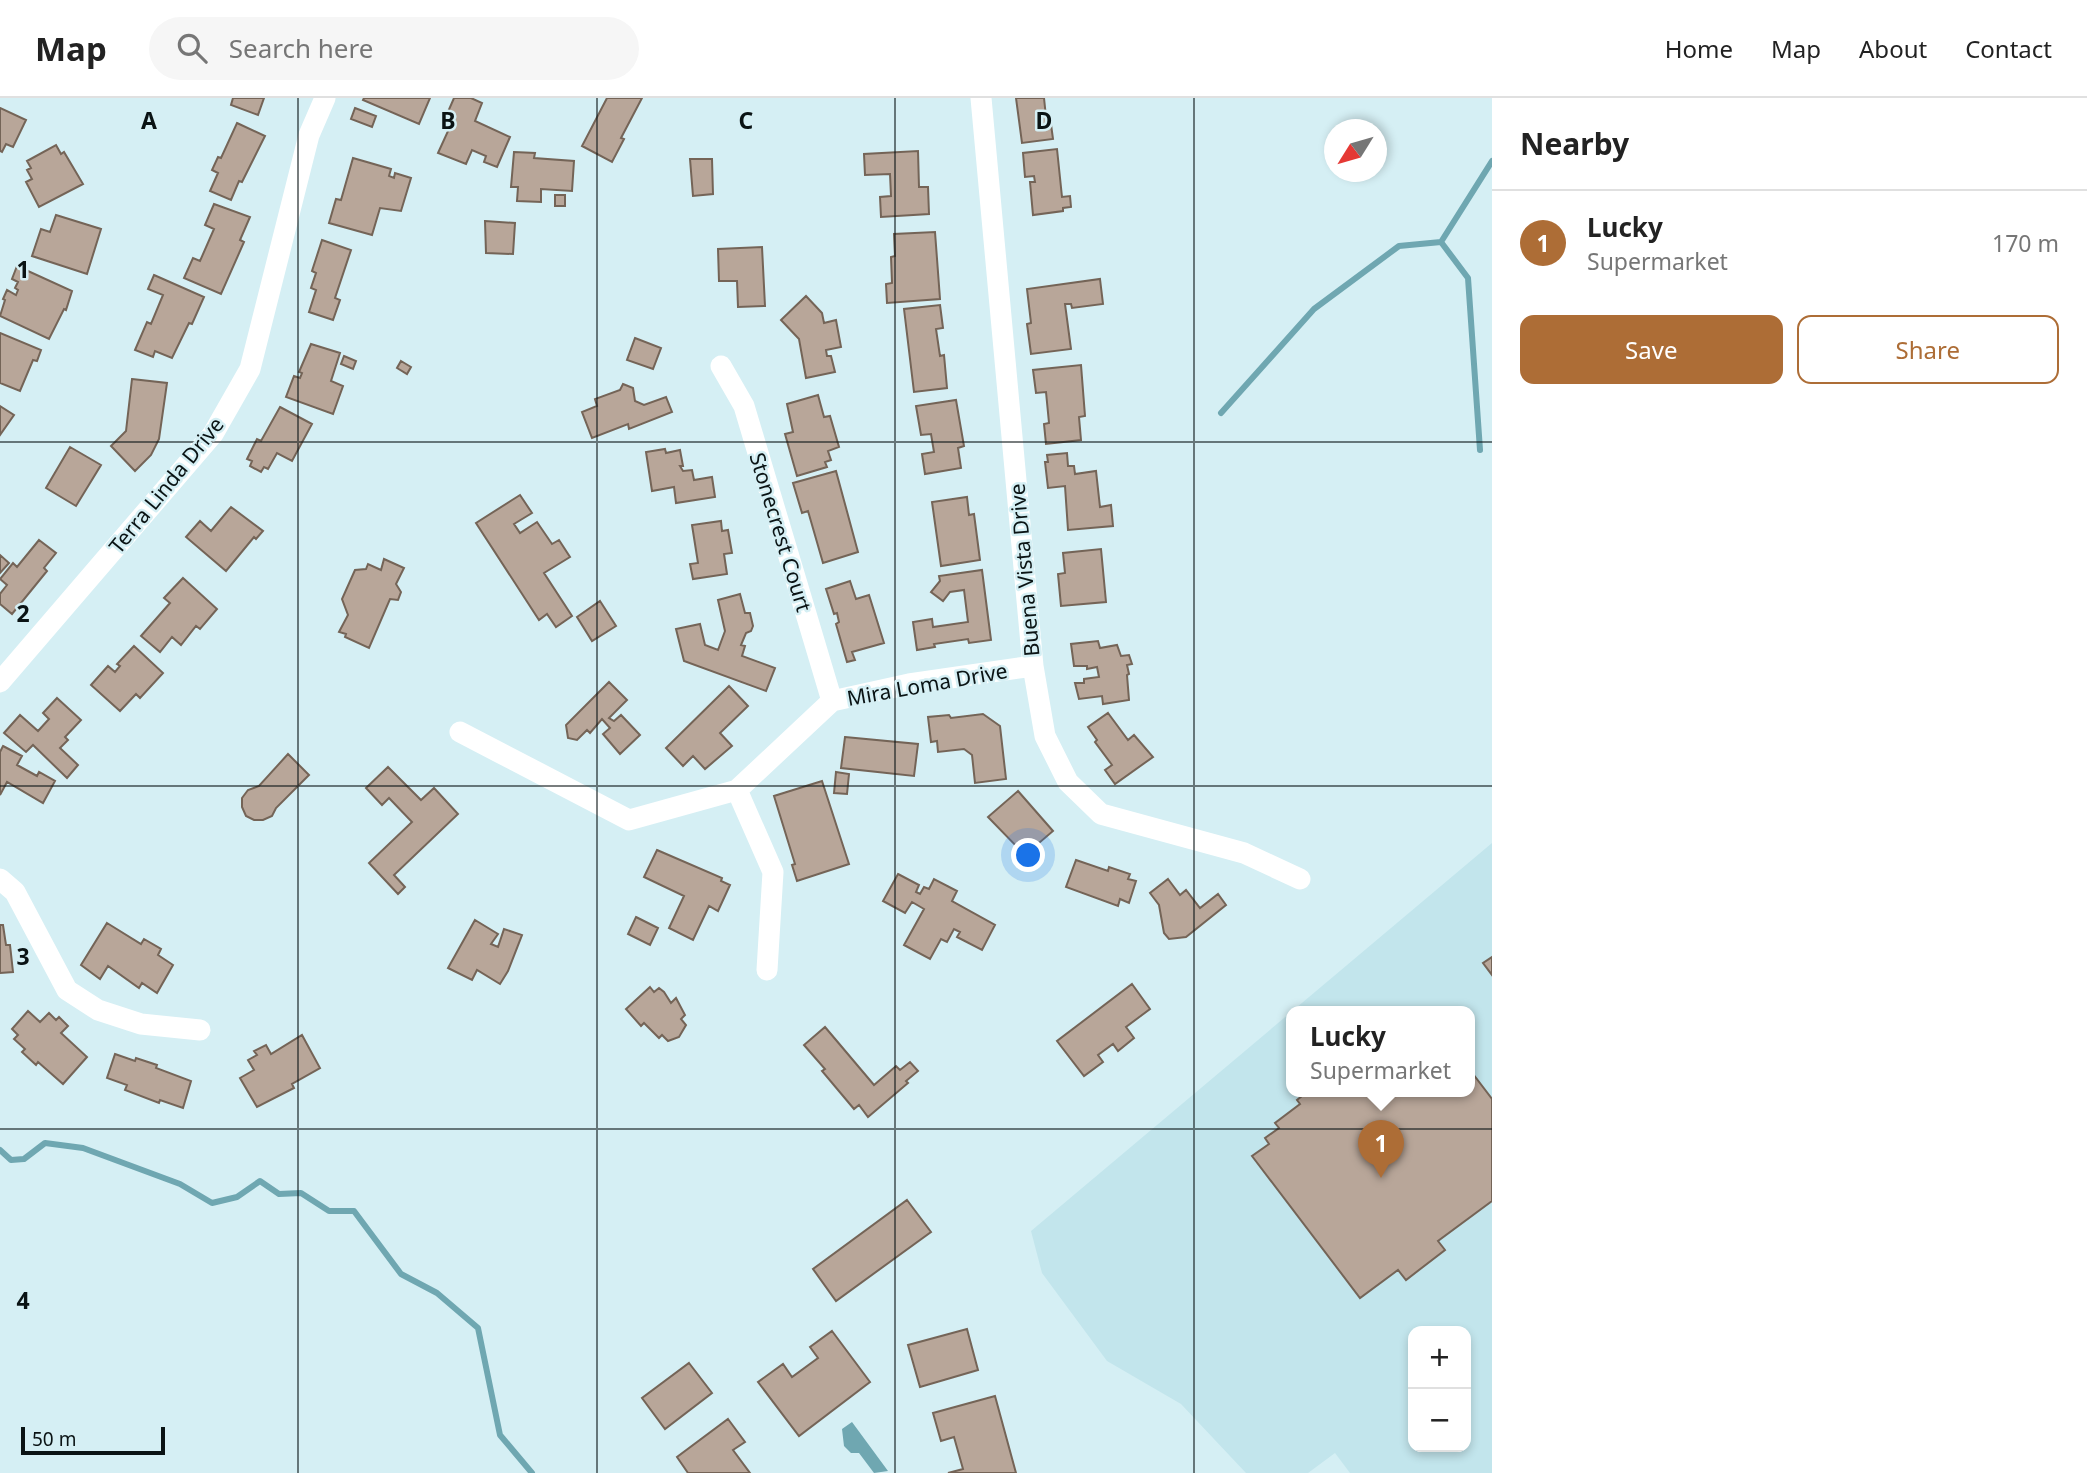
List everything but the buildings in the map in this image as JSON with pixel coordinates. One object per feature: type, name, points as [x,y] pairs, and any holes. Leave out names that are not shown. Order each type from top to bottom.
[{"type":"street","name":"Terra Linda Drive","points":[[0,682],[213,434],[250,369],[309,135],[326,98]]},
{"type":"street","name":"Buena Vista Drive","points":[[981,98],[1033,666],[1045,736],[1068,782],[1101,814],[1244,853],[1300,878]]},
{"type":"street","name":"Stonecrest Court","points":[[721,366],[744,406],[832,701]]},
{"type":"street","name":"Mira Loma Drive","points":[[460,732],[629,820],[737,790],[832,701],[909,684],[1033,666]]},
{"type":"street","points":[[737,790],[773,872],[767,970]]},
{"type":"street","points":[[0,879],[15,892],[67,990],[98,1010],[141,1024],[200,1030]]},
{"type":"shaded area","points":[[1492,843],[1492,1473],[1350,1473],[1335,1453],[1308,1473],[1246,1473],[1181,1404],[1107,1361],[1042,1273],[1031,1231],[1286,1016],[1286,1097],[1475,1097],[1475,1006],[1298,1006]]},
{"type":"shaded area","points":[[852,1422],[888,1471],[874,1473],[859,1453],[851,1453],[844,1446],[842,1429]]},
{"type":"waterway","points":[[1480,450],[1468,278],[1441,242],[1492,161]]},
{"type":"waterway","points":[[1221,413],[1314,309],[1399,246],[1441,242]]},
{"type":"waterway","points":[[0,1150],[11,1160],[24,1159],[45,1143],[83,1148],[180,1184],[212,1203],[237,1197],[260,1181],[279,1194],[301,1193],[329,1211],[354,1211],[401,1274],[437,1293],[478,1328],[500,1435],[532,1473]]},
{"type":"place","name":"Lucky","points":[[1381,1178]]}]
